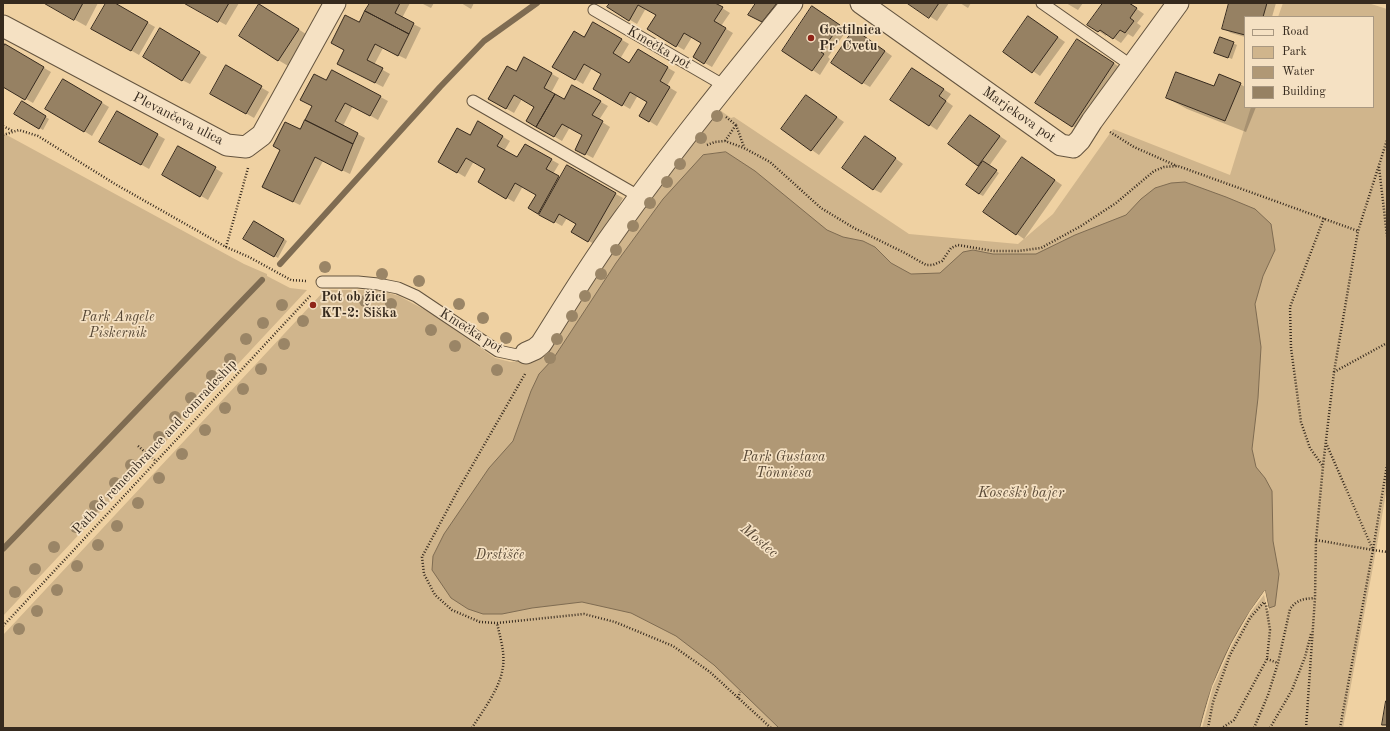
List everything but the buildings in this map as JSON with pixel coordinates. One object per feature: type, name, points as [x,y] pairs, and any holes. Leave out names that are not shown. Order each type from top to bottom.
[{"type":"street","name":"Plevančeva ulica","points":[[3,26],[227,145],[246,147],[262,135],[335,3]]},
{"type":"street","points":[[527,361],[535,349],[541,344],[586,273],[640,197],[725,86],[792,3]]},
{"type":"street","name":"Marjekova pot","points":[[861,3],[1061,145],[1073,147],[1080,140],[1092,121],[1178,3]]},
{"type":"lane","points":[[1042,3],[1132,66]]},
{"type":"lane","name":"Kmečka pot","points":[[594,10],[725,86]]},
{"type":"lane","points":[[473,102],[640,197]]},
{"type":"lane","name":"Kmečka pot","points":[[322,282],[371,283],[398,288],[416,296],[498,351],[516,355],[527,361]]},
{"type":"path","points":[[1092,121],[1134,147],[1178,166],[1358,231]]},
{"type":"path","points":[[744,148],[736,125],[725,141],[744,148],[770,162],[821,208],[854,228],[926,265],[933,265],[942,261],[952,248],[958,245],[993,251],[1018,251],[1041,248],[1081,226],[1116,203],[1154,171],[1164,167],[1178,166]]},
{"type":"path","points":[[3,126],[13,131]]},
{"type":"path","points":[[3,135],[19,130],[38,136],[115,184],[226,247],[249,257],[291,280],[322,282]]},
{"type":"path","points":[[1306,728],[1316,598],[1316,540],[1325,442],[1334,372],[1358,231],[1378,164],[1387,140]]},
{"type":"path","points":[[226,247],[248,168],[236,161],[227,145]]},
{"type":"path","points":[[1378,164],[1387,236]]},
{"type":"path","points":[[1323,466],[1310,448],[1301,422],[1291,348],[1290,307],[1324,218]]},
{"type":"path","name":"Path of remembrance and comradeship","points":[[3,626],[322,282]]},
{"type":"path","points":[[1334,372],[1387,343]]},
{"type":"path","points":[[527,361],[422,557],[424,574],[435,595],[452,610],[480,622],[497,623],[584,614],[615,622],[673,646],[710,672],[772,728]]},
{"type":"path","points":[[1325,442],[1373,550]]},
{"type":"path","points":[[138,446],[156,461]]},
{"type":"path","points":[[1340,728],[1387,465]]},
{"type":"path","points":[[1316,540],[1387,552]]},
{"type":"path","points":[[1254,728],[1268,695],[1278,663],[1290,610],[1295,603],[1302,600],[1316,598]]},
{"type":"path","points":[[1208,728],[1213,702],[1230,655],[1250,618],[1264,602],[1266,605],[1270,630],[1267,659],[1234,720],[1222,728]]},
{"type":"path","points":[[472,728],[495,692],[503,667],[502,649],[497,623]]},
{"type":"path","points":[[1270,728],[1292,690],[1305,657],[1313,625]]},
{"type":"path","points":[[1267,659],[1278,663]]},
{"type":"path","points":[[738,698],[740,692]]},
{"type":"green space","name":"Park Gustava Tönniesa","points":[[1283,3],[1368,3],[1387,9],[1387,487],[1343,728],[3,728],[3,635],[325,290],[382,291],[399,296],[429,312],[495,358],[511,362],[526,360],[587,283],[717,108],[731,118],[734,117],[909,234],[1018,244],[1053,214],[1113,129],[1230,175],[1251,108],[1374,108],[1374,16],[1278,16]]},
{"type":"green space","name":"Park Angele Piskernik","points":[[3,133],[244,264],[267,274],[267,276],[290,288],[307,290],[3,616]]},
{"type":"water","name":"Koseški bajer","points":[[726,152],[755,171],[827,230],[843,237],[863,241],[875,247],[891,263],[911,274],[940,273],[963,252],[973,250],[993,254],[1036,254],[1075,235],[1126,215],[1141,199],[1155,188],[1171,183],[1185,182],[1226,197],[1255,209],[1271,224],[1275,250],[1263,276],[1255,304],[1261,347],[1258,398],[1252,449],[1256,467],[1265,478],[1272,491],[1273,541],[1279,574],[1275,606],[1269,608],[1265,590],[1243,622],[1217,673],[1210,691],[1200,728],[779,728],[714,665],[676,636],[631,613],[582,602],[532,608],[502,614],[483,614],[468,609],[451,598],[432,570],[433,556],[444,534],[489,468],[513,441],[531,391],[539,374],[553,359],[616,263],[663,199],[703,155]]},
{"type":"pier","points":[[1265,590],[1269,610],[1267,609],[1264,595],[1251,612],[1232,645],[1213,687],[1202,728],[1200,728],[1212,686],[1231,644],[1250,611]]},
{"type":"waterway","points":[[280,264],[440,87],[484,41],[537,3]]},
{"type":"waterway","points":[[3,549],[262,280]]},
{"type":"place","name":"Gostilnica Pr' Cvetu","points":[[811,38]]},
{"type":"place","name":"Pot ob žici KT-2: Šiška","points":[[313,305]]},
{"type":"water label","name":"Mostec","points":[[759,541]]},
{"type":"park label","name":"Drstišče","points":[[500,555]]}]
